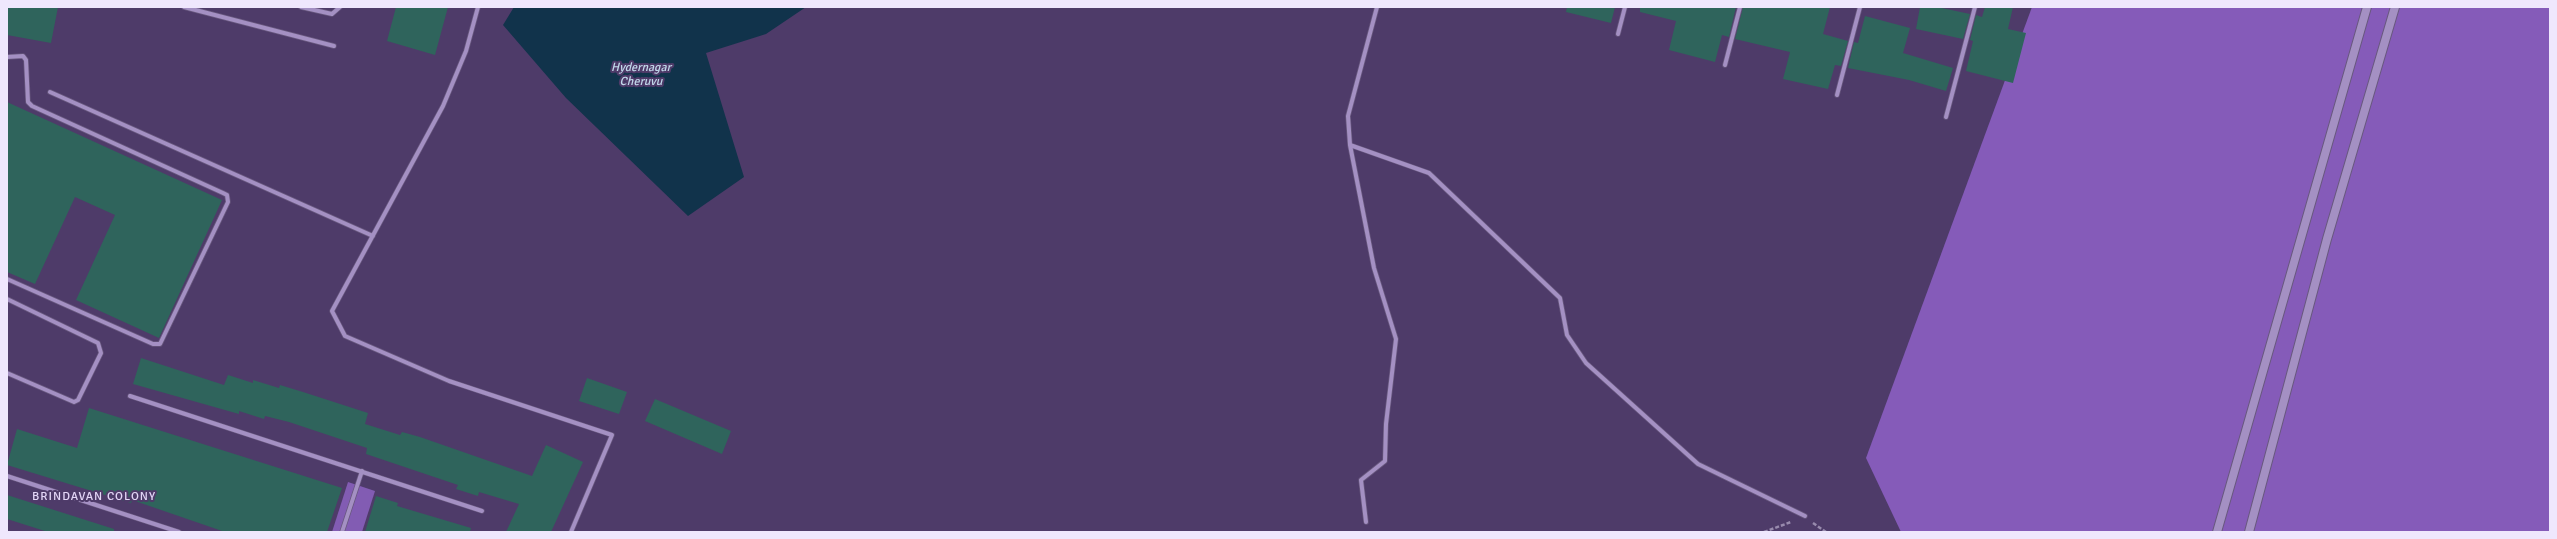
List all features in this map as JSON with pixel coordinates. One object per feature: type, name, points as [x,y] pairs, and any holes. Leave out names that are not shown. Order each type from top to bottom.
[{"type":"main road","points":[[2217,532],[2367,7]]},
{"type":"main road","points":[[2249,532],[2331,224],[2395,7]]},
{"type":"street","points":[[184,7],[334,46]]},
{"type":"street","points":[[301,7],[332,14],[340,7]]},
{"type":"street","points":[[478,7],[466,51],[443,106],[332,311],[345,336],[449,381],[612,435],[571,532]]},
{"type":"street","points":[[1366,522],[1361,480],[1385,461],[1386,424],[1396,339],[1374,268],[1350,145],[1348,116],[1377,7]]},
{"type":"street","points":[[1618,34],[1624,7]]},
{"type":"street","points":[[1725,65],[1740,7]]},
{"type":"street","points":[[1837,95],[1860,7]]},
{"type":"street","points":[[1946,117],[1974,7]]},
{"type":"street","points":[[7,57],[23,56],[26,60],[28,102],[32,106],[223,193],[227,195],[228,202],[160,344],[153,344],[7,279]]},
{"type":"street","points":[[50,92],[373,236]]},
{"type":"street","points":[[1350,145],[1429,173],[1560,298],[1567,335],[1592,368],[1698,464],[1805,516]]},
{"type":"street","points":[[7,299],[98,343],[101,353],[78,400],[74,402],[7,373]]},
{"type":"street","points":[[130,396],[482,511]]},
{"type":"street","points":[[342,532],[362,471]]},
{"type":"street","points":[[7,476],[179,532]]},
{"type":"shaded area","points":[[2032,7],[2550,7],[2550,532],[1901,532],[1866,458]]},
{"type":"shaded area","points":[[348,482],[375,491],[362,532],[332,532]]},
{"type":"water","name":"Hydernagar Cheruvu","points":[[514,7],[806,7],[766,34],[706,53],[744,177],[688,216],[566,98],[503,25]]},
{"type":"building","points":[[7,7],[58,7],[51,43],[7,35]]},
{"type":"building","points":[[396,7],[448,7],[435,55],[387,41]]},
{"type":"building","points":[[1567,7],[1615,7],[1611,23],[1566,12]]},
{"type":"building","points":[[1640,7],[1736,7],[1729,37],[1722,35],[1715,62],[1669,50],[1676,21],[1640,12]]},
{"type":"building","points":[[1743,7],[1830,7],[1823,34],[1848,41],[1841,66],[1835,65],[1828,89],[1783,79],[1790,52],[1735,39]]},
{"type":"building","points":[[1920,7],[1937,7],[1970,14],[1963,39],[1916,29]]},
{"type":"building","points":[[1985,7],[2013,7],[2008,29],[2026,33],[2013,83],[1966,71],[1973,41],[1970,40],[1976,15],[1982,17]]},
{"type":"building","points":[[1865,16],[1910,28],[1903,53],[1953,68],[1946,91],[1909,80],[1848,68],[1854,42],[1858,43]]},
{"type":"building","points":[[7,102],[222,200],[159,338],[76,300],[115,215],[75,197],[35,284],[7,272]]},
{"type":"building","points":[[141,358],[224,385],[228,375],[253,383],[253,380],[279,388],[280,385],[368,413],[365,424],[400,435],[402,432],[420,437],[532,476],[546,445],[583,462],[551,532],[506,532],[519,504],[479,492],[478,496],[456,489],[458,485],[366,454],[367,448],[289,422],[265,416],[264,419],[239,411],[239,414],[133,384]]},
{"type":"building","points":[[587,378],[627,392],[619,414],[579,401]]},
{"type":"building","points":[[655,399],[731,431],[722,454],[645,421]]},
{"type":"building","points":[[89,408],[342,488],[327,532],[225,532],[132,500],[131,503],[7,465],[17,429],[77,448]]},
{"type":"building","points":[[7,495],[114,529],[114,532],[48,532],[7,519]]},
{"type":"building","points":[[376,496],[398,503],[397,506],[471,528],[470,532],[365,532]]},
{"type":"district","name":"BRINDAVAN COLONY","points":[[94,497]]}]
